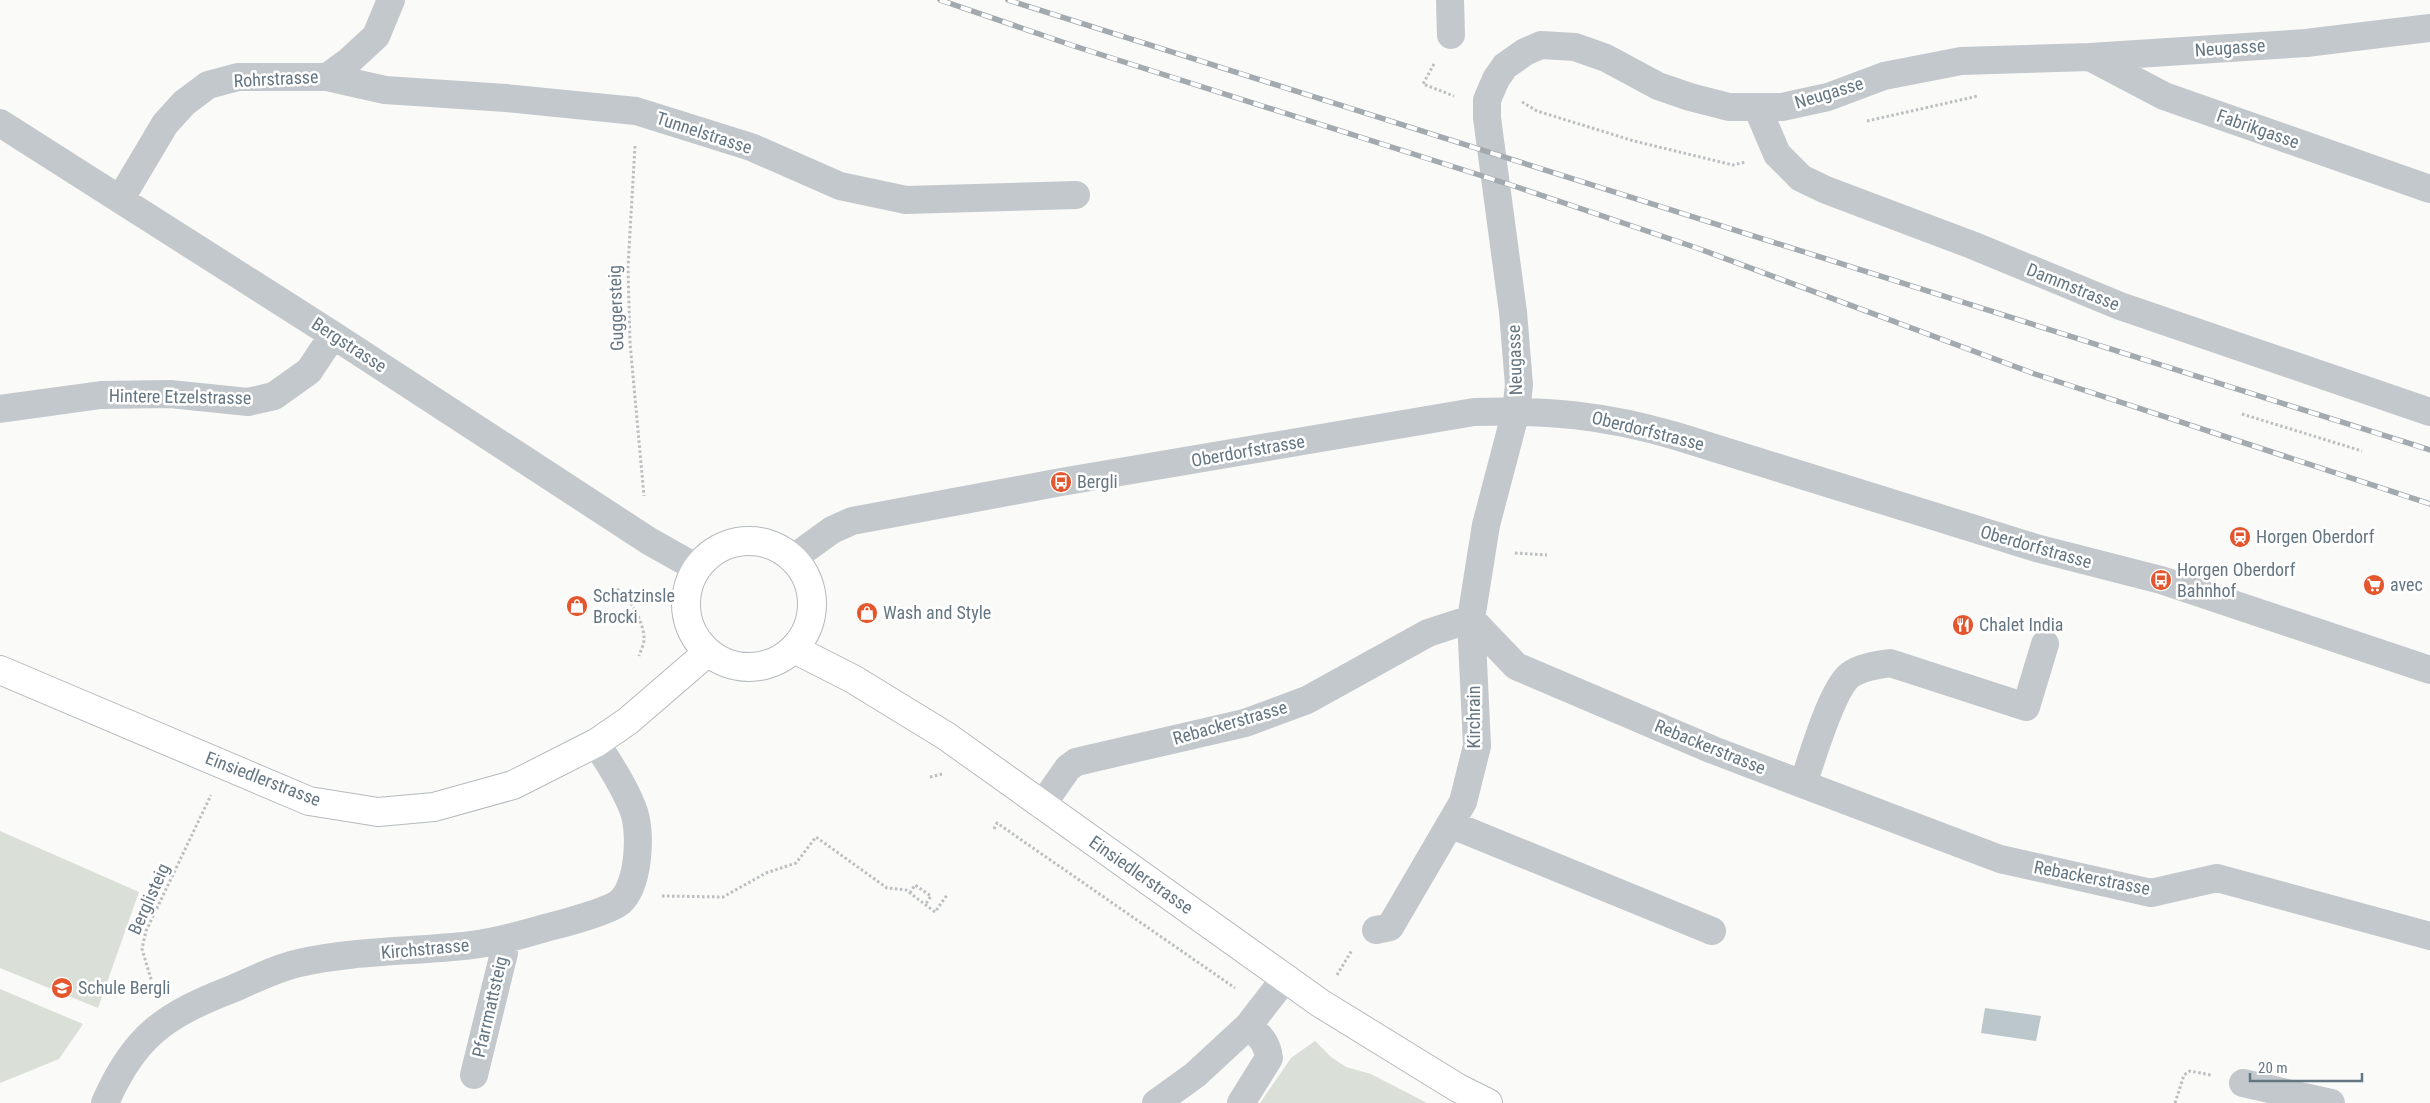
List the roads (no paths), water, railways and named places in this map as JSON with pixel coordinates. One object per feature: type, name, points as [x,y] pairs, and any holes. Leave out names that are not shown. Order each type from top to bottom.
[{"type":"main road","points":[[743,542],[761,542],[778,548],[792,559],[805,575],[811,594],[811,614],[805,632],[794,649],[778,660],[761,666],[742,667],[724,662],[708,652],[695,638],[688,621],[686,603],[689,584],[697,568],[710,555],[725,546],[743,542]]},
{"type":"main road","name":"Einsiedlerstrasse","points":[[794,649],[853,679],[946,736],[1320,1002],[1458,1088],[1488,1103]]},
{"type":"main road","name":"Einsiedlerstrasse","points":[[0,670],[309,801],[378,812],[434,807],[514,785],[596,743],[642,710],[708,652]]},
{"type":"street","name":"Rohrstrasse","points":[[120,198],[165,124],[184,102],[208,85],[238,77],[327,77],[350,61],[376,36],[391,0]]},
{"type":"street","points":[[1450,0],[1451,35]]},
{"type":"street","name":"Neugasse","points":[[1516,411],[1519,385],[1518,355],[1487,118],[1488,100],[1496,79],[1505,66],[1526,52],[1541,45],[1575,47],[1606,58],[1658,86],[1690,97],[1729,107],[1782,107],[1828,97],[1884,76],[1961,61],[2090,58],[2306,43],[2430,28]]},
{"type":"street","name":"Fabrikgasse","points":[[2090,58],[2164,96],[2430,189]]},
{"type":"street","name":"Tunnelstrasse","points":[[327,77],[385,90],[506,98],[636,112],[751,147],[840,186],[906,200],[1076,195]]},
{"type":"street","name":"Dammstrasse","points":[[1757,107],[1777,154],[1801,178],[1826,190],[1972,245],[2120,306],[2430,412]]},
{"type":"street","name":"Bergstrasse","points":[[0,122],[333,335],[649,541],[697,568]]},
{"type":"street","name":"Hintere Etzelstrasse","points":[[0,409],[102,395],[170,394],[248,402],[274,396],[309,371],[333,335]]},
{"type":"street","name":"Oberdorfstrasse","points":[[792,559],[832,530],[852,521],[1061,482],[1474,412],[1516,411],[1574,414],[1633,424],[1676,436],[2036,548],[2161,580],[2430,670]]},
{"type":"street","name":"Kirchrain","points":[[1376,930],[1390,927],[1463,802],[1477,746],[1472,619],[1486,525],[1516,411]]},
{"type":"street","name":"Rebackerstrasse","points":[[1042,805],[1068,768],[1076,762],[1245,723],[1307,700],[1428,633],[1472,619],[1516,666],[1713,750],[2000,859],[2151,893],[2217,878],[2430,936]]},
{"type":"street","points":[[1803,784],[1835,695],[1850,676],[1868,667],[1890,663],[2026,707],[2045,644]]},
{"type":"street","name":"Kirchstrasse","points":[[105,1103],[115,1080],[134,1050],[146,1036],[168,1019],[191,1005],[297,963],[341,955],[472,945],[503,940],[577,920],[620,903],[633,886],[638,851],[634,810],[596,743]]},
{"type":"street","points":[[1450,824],[1712,931]]},
{"type":"street","name":"Pfarrmattsteig","points":[[474,1075],[504,953],[503,940]]},
{"type":"street","points":[[1156,1103],[1195,1075],[1255,1016],[1286,977]]},
{"type":"street","points":[[1241,1103],[1269,1058],[1267,1047],[1255,1016]]},
{"type":"street","points":[[2243,1083],[2331,1103]]},
{"type":"railway","points":[[940,0],[1074,46],[1517,187],[1697,248],[2035,374],[2430,504]]},
{"type":"railway","points":[[1008,0],[2430,450]]},
{"type":"place","name":"Bergli","points":[[1061,482]]},
{"type":"place","name":"Horgen Oberdorf","points":[[2240,537]]},
{"type":"place","name":"Horgen Oberdorf Bahnhof","points":[[2161,580]]},
{"type":"place","name":"avec","points":[[2374,585]]},
{"type":"place","name":"Schatzinsle Brocki","points":[[577,606]]},
{"type":"place","name":"Wash and Style","points":[[867,613]]},
{"type":"place","name":"Chalet India","points":[[1963,625]]},
{"type":"place","name":"Schule Bergli","points":[[62,988]]}]
